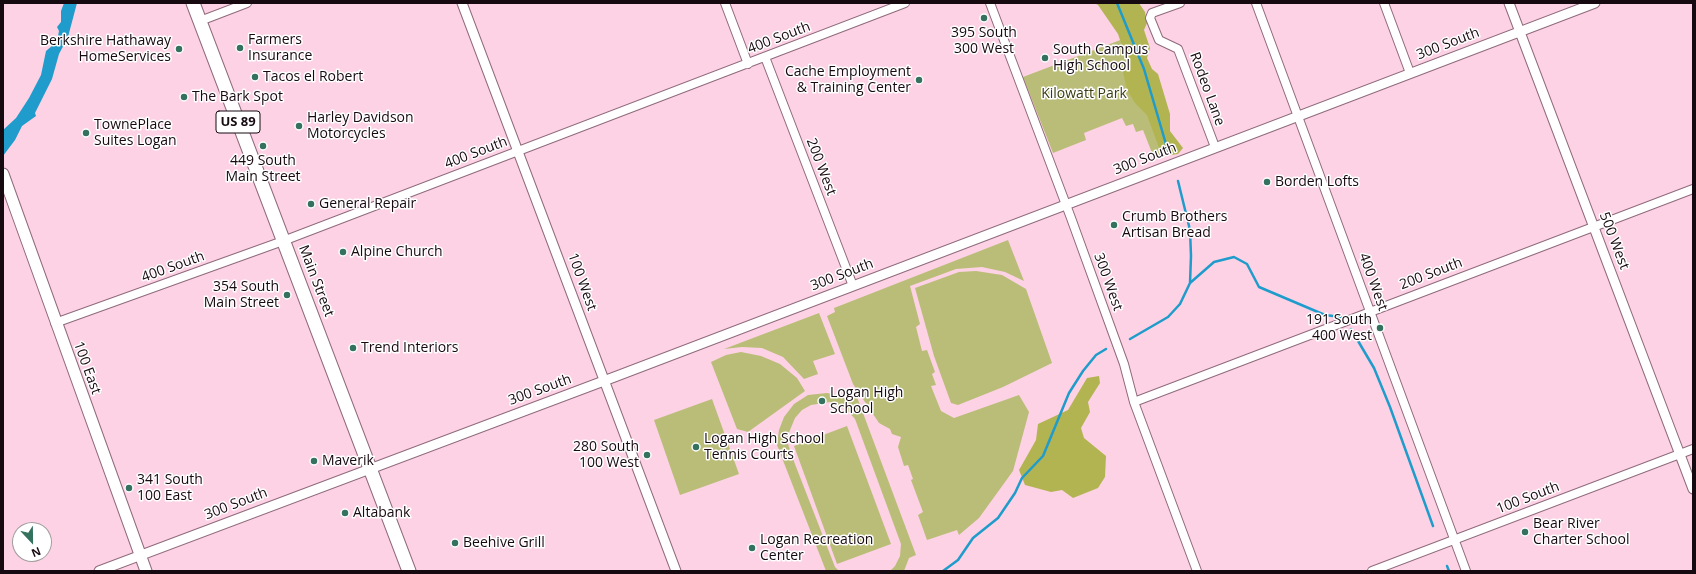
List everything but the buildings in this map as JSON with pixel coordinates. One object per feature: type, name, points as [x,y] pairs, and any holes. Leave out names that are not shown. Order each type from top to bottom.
[{"type":"highway","name":"Main Street","points":[[193,3],[409,571]]},
{"type":"main road","name":"100 East","points":[[3,175],[55,323],[146,571]]},
{"type":"street","points":[[200,21],[247,3]]},
{"type":"street","name":"100 West","points":[[462,3],[676,571]]},
{"type":"street","points":[[725,3],[748,64]]},
{"type":"street","name":"400 South","points":[[55,323],[283,241],[905,3]]},
{"type":"street","name":"300 West","points":[[990,3],[1124,364],[1134,402],[1197,571]]},
{"type":"street","name":"Rodeo Lane","points":[[1180,3],[1152,14],[1150,18],[1159,40],[1178,49],[1215,147]]},
{"type":"street","name":"400 West","points":[[1256,3],[1466,571]]},
{"type":"street","points":[[1384,3],[1410,73]]},
{"type":"street","name":"500 West","points":[[1509,3],[1693,489]]},
{"type":"street","name":"300 South","points":[[99,571],[369,468],[604,381],[1595,3]]},
{"type":"street","name":"200 West","points":[[765,57],[853,286]]},
{"type":"street","name":"200 South","points":[[1134,402],[1693,189]]},
{"type":"street","name":"100 South","points":[[1372,571],[1693,449]]},
{"type":"green space","name":"Kilowatt Park","points":[[1123,39],[1166,154],[1154,158],[1143,130],[1136,132],[1133,124],[1126,126],[1122,118],[1084,133],[1086,140],[1053,153],[1023,77]]},
{"type":"green space","points":[[1008,240],[1024,281],[1005,272],[982,267],[956,269],[910,286],[920,324],[916,327],[922,351],[927,350],[935,372],[932,374],[936,385],[931,386],[941,411],[954,418],[1019,395],[1029,412],[1013,471],[979,518],[959,535],[957,530],[927,540],[918,515],[923,512],[911,480],[913,479],[908,465],[904,466],[898,447],[901,437],[892,434],[890,429],[879,423],[853,384],[827,316],[835,312],[834,308]]},
{"type":"green space","points":[[976,271],[1002,275],[1026,289],[1052,363],[1003,387],[958,405],[951,403],[934,356],[915,288],[959,272]]},
{"type":"green space","points":[[819,313],[835,354],[813,361],[818,374],[804,379],[783,357],[762,348],[742,347],[724,349]]},
{"type":"green space","points":[[741,352],[761,356],[780,364],[797,378],[805,391],[748,432],[737,429],[711,362],[726,355]]},
{"type":"green space","points":[[827,393],[849,400],[857,397],[916,555],[909,558],[904,571],[890,571],[895,566],[900,556],[901,544],[855,419],[846,409],[830,402],[811,405],[802,410],[795,418],[788,435],[788,444],[793,459],[835,567],[839,571],[826,571],[777,445],[779,430],[784,417],[794,404],[808,395]]},
{"type":"green space","name":"Logan High School Tennis Courts","points":[[712,399],[739,474],[680,495],[654,420]]},
{"type":"green space","points":[[847,426],[891,544],[837,564],[794,446]]},
{"type":"shaded area","points":[[1094,3],[1139,3],[1145,12],[1147,23],[1144,30],[1150,48],[1147,58],[1152,69],[1158,74],[1170,114],[1170,131],[1183,148],[1178,154],[1164,156],[1161,153],[1147,115],[1135,103],[1127,90],[1123,72],[1127,61],[1118,34],[1098,5]]},
{"type":"shaded area","points":[[1099,376],[1100,383],[1088,402],[1090,412],[1081,428],[1084,438],[1106,456],[1105,477],[1098,488],[1073,498],[1062,490],[1051,492],[1025,485],[1019,470],[1036,440],[1038,424],[1068,410],[1087,378]]},
{"type":"water","points":[[64,3],[77,3],[68,37],[59,54],[52,79],[35,113],[36,116],[22,126],[15,140],[3,156],[3,130],[16,118],[41,75],[46,51],[53,45],[53,40],[58,36],[59,31],[57,27],[61,22],[61,11]]},
{"type":"waterway","points":[[1117,3],[1144,69],[1168,151]]},
{"type":"waterway","points":[[1130,339],[1168,317],[1180,304],[1190,283],[1190,230],[1178,181]]},
{"type":"waterway","points":[[1190,283],[1214,262],[1234,257],[1247,264],[1259,287],[1325,315],[1341,317]]},
{"type":"waterway","points":[[1351,329],[1374,368],[1390,407],[1433,526]]},
{"type":"waterway","points":[[943,571],[958,560],[973,538],[998,518],[1015,493],[1022,478],[1043,456],[1069,393],[1083,371],[1096,355],[1106,349]]},
{"type":"waterway","points":[[1447,566],[1449,571]]},
{"type":"place","name":"395 South 300 West","points":[[984,18]]},
{"type":"place","name":"Farmers Insurance","points":[[240,48]]},
{"type":"place","name":"Berkshire Hathaway HomeServices","points":[[179,49]]},
{"type":"place","name":"South Campus High School","points":[[1045,58]]},
{"type":"place","name":"Tacos el Robert","points":[[255,77]]},
{"type":"place","name":"Cache Employment & Training Center","points":[[919,80]]},
{"type":"place","name":"The Bark Spot","points":[[184,97]]},
{"type":"place","name":"Harley Davidson Motorcycles","points":[[299,126]]},
{"type":"place","name":"TownePlace Suites Logan","points":[[86,133]]},
{"type":"place","name":"449 South Main Street","points":[[263,146]]},
{"type":"place","name":"Borden Lofts","points":[[1267,182]]},
{"type":"place","name":"General Repair","points":[[311,204]]},
{"type":"place","name":"Crumb Brothers Artisan Bread","points":[[1114,225]]},
{"type":"place","name":"Alpine Church","points":[[343,252]]},
{"type":"place","name":"354 South Main Street","points":[[287,295]]},
{"type":"place","name":"191 South 400 West","points":[[1380,328]]},
{"type":"place","name":"Trend Interiors","points":[[353,348]]},
{"type":"place","name":"Logan High School","points":[[822,401]]},
{"type":"place","name":"Logan High School Tennis Courts","points":[[696,447]]},
{"type":"place","name":"280 South 100 West","points":[[647,455]]},
{"type":"place","name":"Maverik","points":[[314,461]]},
{"type":"place","name":"341 South 100 East","points":[[129,488]]},
{"type":"place","name":"Altabank","points":[[345,513]]},
{"type":"place","name":"Bear River Charter School","points":[[1525,532]]},
{"type":"place","name":"Beehive Grill","points":[[455,543]]},
{"type":"place","name":"Logan Recreation Center","points":[[752,548]]}]
